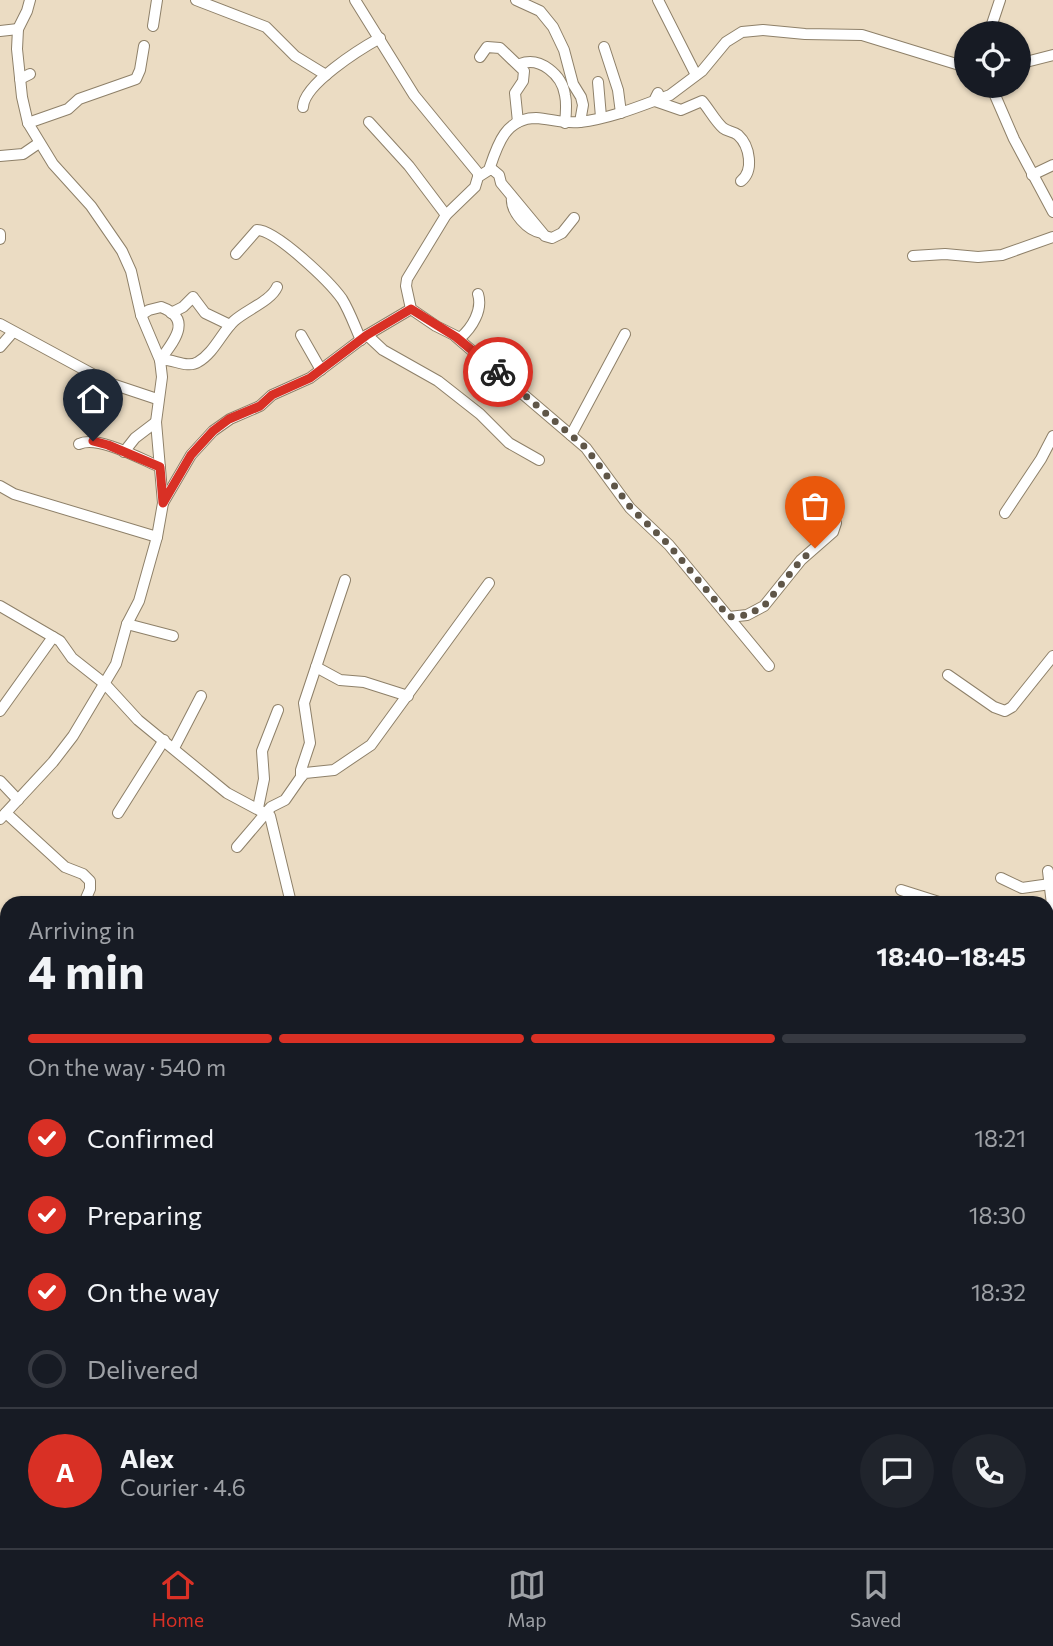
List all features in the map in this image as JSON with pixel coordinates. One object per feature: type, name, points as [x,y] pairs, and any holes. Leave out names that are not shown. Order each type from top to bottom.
[{"type":"street","points":[[30,0],[18,29],[25,77],[22,97],[29,123],[52,164],[91,206],[122,251],[131,271],[141,315],[160,360],[162,377],[156,422],[163,503],[157,537],[139,601],[127,624],[116,664],[73,736],[3,816],[65,867],[83,874],[90,881],[87,896]]},
{"type":"street","points":[[153,26],[157,0]]},
{"type":"street","points":[[196,0],[266,27],[295,56],[326,75]]},
{"type":"street","points":[[355,0],[414,95],[478,173],[475,187],[446,215],[407,279],[411,309],[456,337],[586,448],[631,508],[669,545],[769,666]]},
{"type":"street","points":[[516,0],[540,11],[553,27],[564,51],[573,84],[581,97],[583,105],[580,122]]},
{"type":"street","points":[[658,0],[696,75]]},
{"type":"street","points":[[993,21],[1000,0]]},
{"type":"street","points":[[0,31],[18,29]]},
{"type":"street","points":[[478,177],[489,170],[496,147],[505,131],[518,122],[536,118],[565,123],[580,122],[621,113],[656,97],[670,95],[696,75],[726,42],[742,32],[763,30],[862,35],[954,63]]},
{"type":"street","points":[[303,107],[304,99],[326,75],[353,53],[380,38]]},
{"type":"street","points":[[29,123],[68,109],[79,99],[136,79],[144,46]]},
{"type":"street","points":[[480,57],[484,49],[495,46],[520,64],[524,71],[523,81],[515,93],[518,122]]},
{"type":"street","points":[[604,47],[618,90],[621,113]]},
{"type":"street","points":[[1031,61],[1053,55]]},
{"type":"street","points":[[520,64],[527,61],[537,63],[552,71],[560,81],[565,93],[565,123]]},
{"type":"street","points":[[598,82],[601,117]]},
{"type":"street","points":[[656,97],[681,110],[702,101],[725,130],[741,137],[750,163],[746,177],[741,181]]},
{"type":"street","points":[[995,98],[1053,212]]},
{"type":"street","points":[[369,122],[409,166],[446,215]]},
{"type":"street","points":[[0,156],[23,154],[39,143]]},
{"type":"street","points":[[1032,175],[1053,165]]},
{"type":"street","points":[[489,170],[499,175],[501,183],[513,197],[512,206],[528,228],[552,238],[574,218]]},
{"type":"street","points":[[236,254],[257,230],[276,237],[328,283],[343,300],[364,338],[438,381],[480,414],[509,443],[540,460]]},
{"type":"street","points":[[913,256],[1002,255],[1053,237]]},
{"type":"street","points":[[160,360],[168,359],[188,364],[199,362],[230,325],[276,292],[277,287]]},
{"type":"street","points":[[456,337],[460,338],[472,325],[479,309],[478,294]]},
{"type":"street","points":[[172,313],[193,297],[205,313],[230,325]]},
{"type":"street","points":[[141,315],[161,307],[172,313],[179,327],[179,334],[160,360]]},
{"type":"street","points":[[163,503],[191,455],[213,431],[229,419],[260,406],[272,395],[310,378],[364,338],[411,309]]},
{"type":"street","points":[[0,324],[109,383],[158,399]]},
{"type":"street","points":[[0,346],[13,332]]},
{"type":"street","points":[[571,435],[625,334]]},
{"type":"street","points":[[301,335],[321,370]]},
{"type":"street","points":[[124,452],[135,438],[156,422]]},
{"type":"street","points":[[1005,513],[1053,436]]},
{"type":"street","points":[[79,443],[93,441],[160,467]]},
{"type":"street","points":[[0,486],[14,494],[157,537]]},
{"type":"street","points":[[729,617],[747,615],[764,606],[801,560],[833,532],[836,523]]},
{"type":"street","points":[[301,777],[310,743],[304,703],[345,580]]},
{"type":"street","points":[[262,811],[285,800],[305,773],[334,770],[371,745],[489,583]]},
{"type":"street","points":[[0,606],[60,641],[72,658],[105,684],[138,720],[227,793],[270,816],[289,896]]},
{"type":"street","points":[[127,624],[173,636]]},
{"type":"street","points":[[0,710],[53,637]]},
{"type":"street","points":[[948,675],[994,707],[1005,711],[1012,707],[1053,656]]},
{"type":"street","points":[[316,667],[340,680],[364,682],[408,696]]},
{"type":"street","points":[[174,748],[201,696]]},
{"type":"street","points":[[237,847],[262,811],[262,751],[278,710]]},
{"type":"street","points":[[118,813],[164,740]]},
{"type":"street","points":[[0,780],[18,800]]},
{"type":"street","points":[[1048,871],[1051,896]]},
{"type":"street","points":[[1001,878],[1022,888],[1050,884]]},
{"type":"street","points":[[901,890],[920,896]]},
{"type":"way so far","points":[[498,372],[586,448],[631,508],[669,545],[729,617],[747,615],[764,606],[801,560],[815,548]]},
{"type":"route","points":[[93,441],[160,467],[163,503],[191,455],[213,431],[229,419],[260,406],[272,395],[310,378],[367,335],[411,309],[456,337],[498,372]]}]
